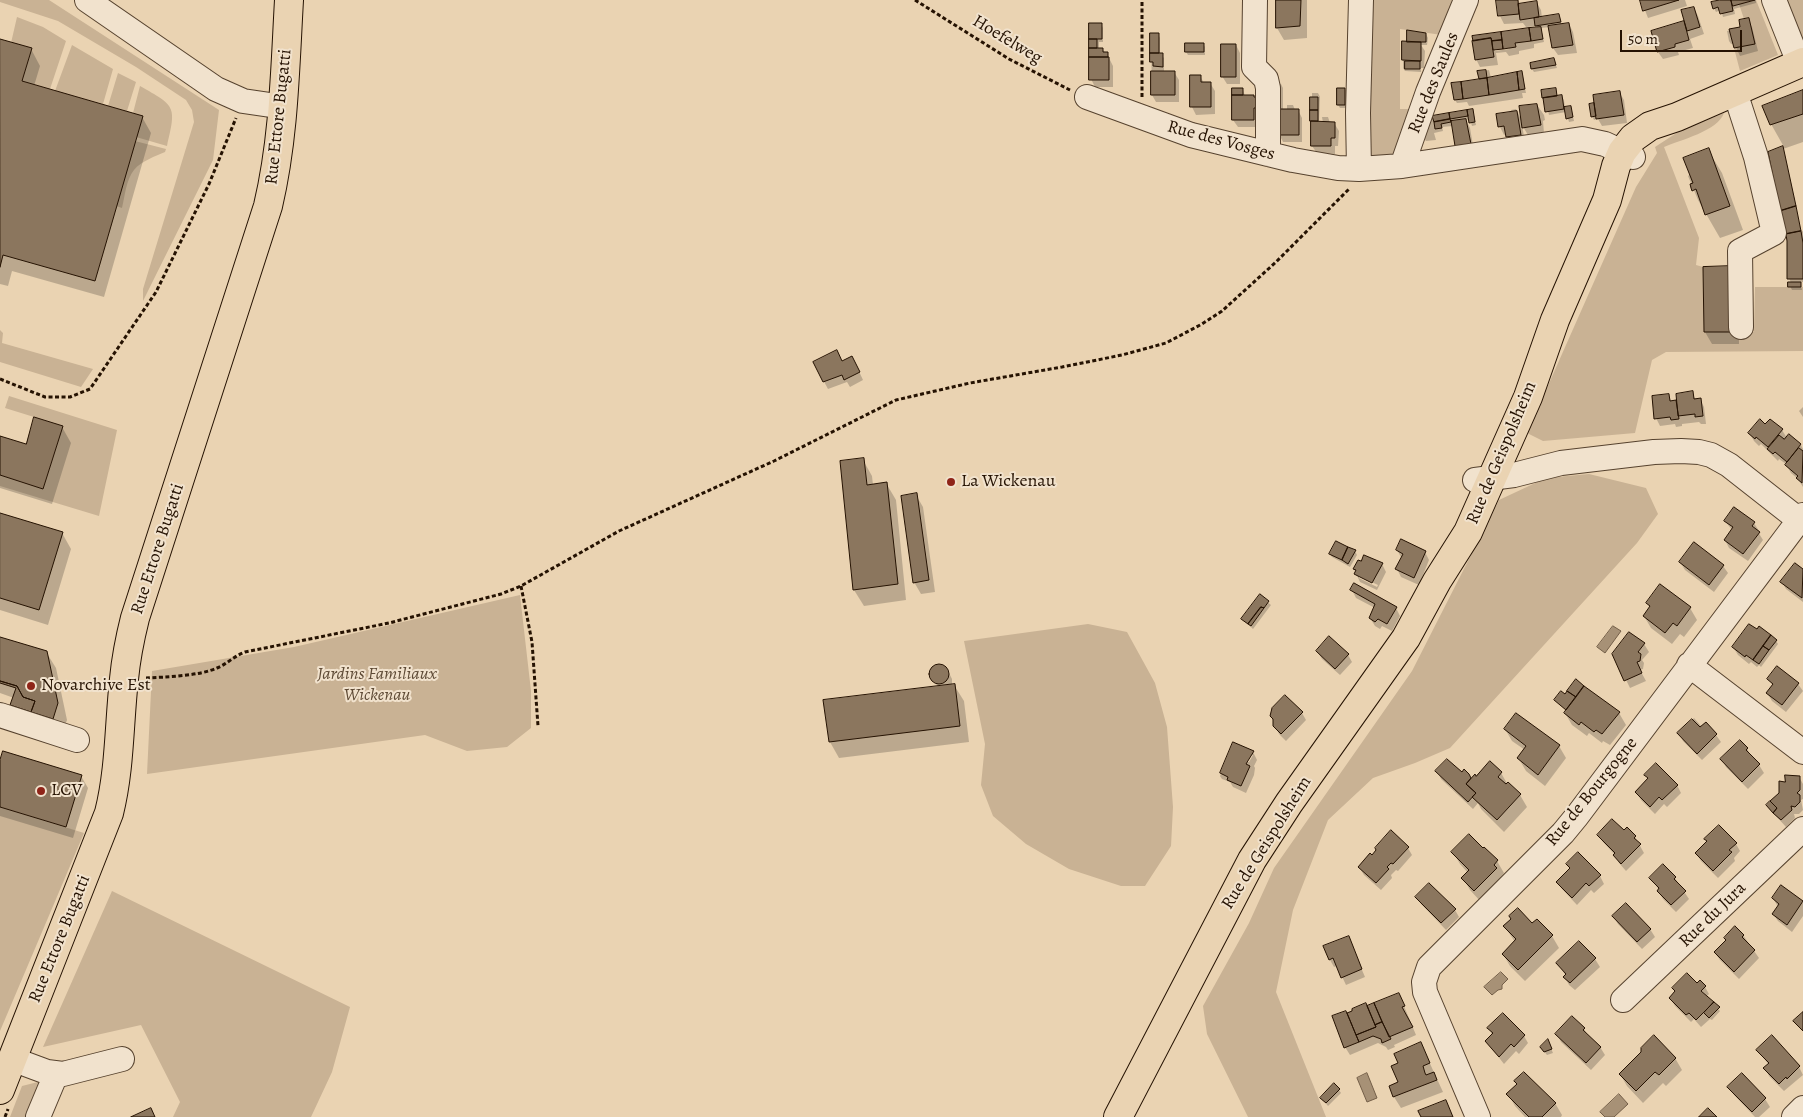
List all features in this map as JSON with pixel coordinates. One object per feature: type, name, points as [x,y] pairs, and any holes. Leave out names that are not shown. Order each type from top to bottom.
[{"type":"main road","name":"Rue Ettore Bugatti","points":[[0,1090],[109,813],[119,761],[139,678],[130,638],[141,596],[268,206],[279,152],[284,107],[289,0]]},
{"type":"main road","points":[[1627,154],[1677,117],[1801,63]]},
{"type":"main road","name":"Rue de Geispolsheim","points":[[1118,1117],[1252,860],[1289,803],[1406,638],[1437,581],[1450,539],[1488,470],[1518,386],[1539,345],[1555,320],[1607,200],[1617,186],[1627,154]]},
{"type":"street","points":[[87,0],[216,89],[243,101],[284,107]]},
{"type":"street","points":[[1255,0],[1254,67],[1266,79],[1268,88],[1268,154]]},
{"type":"street","points":[[1359,169],[1358,113],[1361,0]]},
{"type":"street","name":"Rue des Saules","points":[[1402,166],[1428,92],[1466,0]]},
{"type":"street","points":[[1774,0],[1801,63]]},
{"type":"street","points":[[1735,92],[1756,157],[1774,233],[1740,251],[1741,327]]},
{"type":"street","name":"Rue des Vosges","points":[[1087,97],[1141,118],[1191,134],[1313,164],[1359,169],[1402,166],[1582,139],[1605,144],[1627,154]]},
{"type":"street","points":[[1488,470],[1514,475],[1561,463],[1654,452],[1681,451],[1705,453],[1729,465],[1802,519]]},
{"type":"street","name":"Rue de Bourgogne","points":[[1478,1117],[1425,992],[1424,982],[1426,973],[1433,962],[1563,833],[1802,519]]},
{"type":"street","points":[[1689,665],[1803,752]]},
{"type":"street","points":[[0,715],[77,740]]},
{"type":"street","name":"Rue du Jura","points":[[1623,1000],[1803,829]]},
{"type":"street","points":[[12,1059],[56,1074],[68,1074],[122,1059]]},
{"type":"street","points":[[38,1117],[56,1074]]},
{"type":"street","points":[[1794,1117],[1803,1108]]},
{"type":"path","name":"Hoefelweg","points":[[916,0],[1009,59],[1087,97]]},
{"type":"path","points":[[1141,118],[1142,0]]},
{"type":"path","points":[[0,379],[45,397],[70,397],[90,389],[141,314],[164,275],[218,165],[243,101]]},
{"type":"path","points":[[139,678],[167,677],[213,670],[245,652],[389,623],[501,594],[521,586],[619,531],[774,461],[896,400],[970,383],[1122,355],[1166,343],[1185,334],[1222,311],[1276,262],[1346,193],[1359,169]]},
{"type":"path","points":[[521,586],[532,642],[538,726]]},
{"type":"green space","points":[[0,0],[49,0],[219,110],[213,160],[143,301],[143,289],[194,122],[192,110],[186,100],[136,67],[58,21],[0,2]]},
{"type":"green space","points":[[1365,0],[1452,0],[1442,35],[1400,29],[1400,109],[1410,109],[1395,157],[1368,160]]},
{"type":"green space","points":[[1756,0],[1778,55],[1740,71],[1734,48],[1754,43],[1739,4]]},
{"type":"green space","points":[[1782,0],[1803,0],[1803,44]]},
{"type":"green space","points":[[17,17],[43,27],[66,41],[50,89],[22,81],[32,49],[11,43]]},
{"type":"green space","points":[[72,45],[113,69],[103,104],[55,91]]},
{"type":"green space","points":[[118,73],[136,82],[127,111],[108,106]]},
{"type":"green space","points":[[140,86],[167,103],[170,108],[172,122],[167,146],[136,137],[142,116],[133,113]]},
{"type":"green space","points":[[1724,113],[1707,130],[1664,147],[1699,238],[1696,265],[1703,267],[1704,332],[1754,332],[1755,287],[1803,287],[1803,351],[1666,352],[1652,360],[1635,433],[1543,441],[1527,433],[1636,187],[1657,153],[1655,147],[1678,132]]},
{"type":"green space","points":[[135,141],[166,149],[165,152],[145,161],[131,174],[127,183],[122,208],[116,206]]},
{"type":"green space","points":[[0,330],[3,333],[2,343],[93,369],[81,387],[0,362]]},
{"type":"green space","points":[[9,396],[117,430],[99,516],[0,486],[0,475],[43,489],[63,426],[5,408]]},
{"type":"green space","points":[[1589,474],[1646,488],[1658,514],[1637,543],[1450,748],[1373,778],[1328,820],[1293,910],[1276,992],[1326,1117],[1248,1117],[1207,1034],[1203,1006],[1249,923],[1274,868],[1412,671],[1499,500],[1546,478]]},
{"type":"green space","name":"Jardins Familiaux Wickenau","points":[[520,595],[531,691],[531,728],[507,747],[467,751],[425,735],[147,774],[152,671],[294,647]]},
{"type":"green space","points":[[1088,624],[1127,632],[1155,683],[1167,727],[1173,807],[1171,846],[1145,886],[1121,886],[1069,869],[1026,844],[993,816],[981,785],[985,744],[964,641]]},
{"type":"green space","points":[[0,807],[84,833],[0,1031]]},
{"type":"green space","points":[[112,891],[350,1007],[332,1072],[311,1117],[173,1117],[180,1102],[141,1025],[43,1047]]},
{"type":"green space","points":[[42,1081],[28,1117],[10,1117],[22,1086]]},
{"type":"shaded area","points":[[1613,626],[1621,631],[1605,653],[1597,647]]},
{"type":"shaded area","points":[[1501,972],[1508,979],[1502,985],[1502,989],[1492,995],[1484,987]]},
{"type":"shaded area","points":[[1367,1073],[1377,1098],[1367,1102],[1357,1078]]},
{"type":"shaded area","points":[[1619,1094],[1628,1104],[1614,1117],[1605,1117],[1600,1112]]},
{"type":"building","points":[[1276,0],[1301,0],[1300,26],[1276,28]]},
{"type":"building","points":[[1496,0],[1518,0],[1519,14],[1498,16]]},
{"type":"building","points":[[1640,0],[1679,0],[1643,11]]},
{"type":"building","points":[[1731,0],[1733,11],[1720,14],[1718,7],[1713,9],[1711,2]]},
{"type":"building","points":[[1731,0],[1755,0],[1733,6]]},
{"type":"building","points":[[1537,1],[1539,17],[1520,20],[1518,4]]},
{"type":"building","points":[[1694,7],[1700,27],[1687,31],[1681,10]]},
{"type":"building","points":[[1559,14],[1561,22],[1535,26],[1534,18]]},
{"type":"building","points":[[1749,18],[1755,44],[1734,48],[1729,29],[1740,27],[1739,20]]},
{"type":"building","points":[[1684,21],[1689,40],[1675,44],[1675,47],[1657,52],[1651,31]]},
{"type":"building","points":[[1089,23],[1102,23],[1102,39],[1089,39]]},
{"type":"building","points":[[1569,23],[1573,45],[1552,48],[1548,26]]},
{"type":"building","points":[[1541,27],[1543,39],[1531,41],[1529,28]]},
{"type":"building","points":[[1529,28],[1531,41],[1515,43],[1516,47],[1503,49],[1501,32]]},
{"type":"building","points":[[1407,30],[1426,33],[1426,42],[1407,42]]},
{"type":"building","points":[[1501,32],[1502,40],[1492,41],[1491,38],[1473,41],[1472,36]]},
{"type":"building","points":[[1150,33],[1159,33],[1159,53],[1150,53]]},
{"type":"building","points":[[1491,38],[1494,57],[1475,60],[1472,41]]},
{"type":"building","points":[[0,39],[32,48],[22,81],[143,116],[95,281],[3,255],[0,267]]},
{"type":"building","points":[[1089,39],[1097,39],[1097,48],[1089,48]]},
{"type":"building","points":[[1502,40],[1503,49],[1493,50],[1492,41]]},
{"type":"building","points":[[1402,41],[1421,42],[1421,61],[1402,60]]},
{"type":"building","points":[[1185,43],[1204,43],[1204,52],[1185,52]]},
{"type":"building","points":[[1221,44],[1236,44],[1236,77],[1221,77]]},
{"type":"building","points":[[1089,48],[1103,48],[1103,52],[1108,52],[1108,57],[1089,57]]},
{"type":"building","points":[[1150,53],[1163,53],[1163,67],[1153,66],[1153,62],[1150,62]]},
{"type":"building","points":[[1089,57],[1109,57],[1109,80],[1089,80]]},
{"type":"building","points":[[1554,58],[1556,65],[1531,69],[1530,63]]},
{"type":"building","points":[[1405,61],[1420,61],[1420,69],[1405,69]]},
{"type":"building","points":[[1486,70],[1487,78],[1479,79],[1477,71]]},
{"type":"building","points":[[1151,71],[1175,71],[1175,95],[1151,95]]},
{"type":"building","points":[[1522,71],[1525,89],[1519,90],[1517,72]]},
{"type":"building","points":[[1517,72],[1519,90],[1489,95],[1487,78]]},
{"type":"building","points":[[1190,75],[1201,75],[1201,82],[1211,82],[1211,107],[1190,107]]},
{"type":"building","points":[[1487,78],[1489,95],[1463,99],[1461,82]]},
{"type":"building","points":[[1461,82],[1463,99],[1454,100],[1451,83]]},
{"type":"building","points":[[1232,88],[1243,88],[1243,95],[1232,95]]},
{"type":"building","points":[[1337,88],[1345,88],[1345,105],[1337,105]]},
{"type":"building","points":[[1556,88],[1557,96],[1542,98],[1541,90]]},
{"type":"building","points":[[1803,90],[1803,114],[1770,125],[1762,106]]},
{"type":"building","points":[[1620,91],[1624,115],[1596,119],[1593,95]]},
{"type":"building","points":[[1232,95],[1254,95],[1254,97],[1257,97],[1257,108],[1254,108],[1254,120],[1232,120]]},
{"type":"building","points":[[1562,95],[1564,109],[1545,112],[1543,98]]},
{"type":"building","points":[[1310,97],[1318,97],[1318,110],[1310,110]]},
{"type":"building","points":[[1594,103],[1596,116],[1591,117],[1589,104]]},
{"type":"building","points":[[1537,104],[1541,125],[1522,128],[1519,106]]},
{"type":"building","points":[[1571,106],[1573,117],[1566,119],[1564,107]]},
{"type":"building","points":[[1278,109],[1299,109],[1299,135],[1277,135]]},
{"type":"building","points":[[1473,109],[1475,122],[1469,123],[1467,110]]},
{"type":"building","points":[[1310,110],[1318,110],[1318,121],[1310,121]]},
{"type":"building","points":[[1467,110],[1468,116],[1450,119],[1449,113]]},
{"type":"building","points":[[1517,111],[1521,135],[1506,137],[1504,126],[1498,127],[1496,114]]},
{"type":"building","points":[[1449,113],[1450,119],[1434,122],[1432,116]]},
{"type":"building","points":[[1450,119],[1451,122],[1441,124],[1442,128],[1435,129],[1434,122]]},
{"type":"building","points":[[1466,119],[1471,144],[1455,146],[1451,121]]},
{"type":"building","points":[[1311,121],[1335,122],[1335,138],[1331,138],[1331,146],[1311,146]]},
{"type":"building","points":[[1783,146],[1796,206],[1780,211],[1768,152]]},
{"type":"building","points":[[1709,148],[1730,206],[1705,215],[1696,189],[1692,191],[1690,184],[1693,183],[1683,158]]},
{"type":"building","points":[[1796,206],[1801,231],[1786,234],[1780,211]]},
{"type":"building","points":[[1801,231],[1803,279],[1787,279],[1786,234]]},
{"type":"building","points":[[1732,266],[1733,332],[1704,332],[1703,267]]},
{"type":"building","points":[[1788,282],[1801,282],[1801,287],[1788,287]]},
{"type":"building","points":[[837,350],[842,361],[852,356],[860,372],[844,380],[842,375],[823,382],[813,362]]},
{"type":"building","points":[[1693,391],[1694,399],[1701,398],[1703,416],[1695,417],[1695,414],[1678,416],[1676,394]]},
{"type":"building","points":[[1669,394],[1670,401],[1676,400],[1679,419],[1671,420],[1670,417],[1654,419],[1652,396]]},
{"type":"building","points":[[34,417],[63,426],[43,489],[0,475],[0,436],[26,444]]},
{"type":"building","points":[[1760,419],[1765,424],[1770,419],[1783,429],[1768,447],[1748,433]]},
{"type":"building","points":[[1789,434],[1801,444],[1787,462],[1775,452],[1773,454],[1767,449],[1779,435],[1784,439]]},
{"type":"building","points":[[1799,448],[1803,451],[1802,483],[1796,478],[1798,476],[1785,465]]},
{"type":"building","points":[[864,458],[867,485],[887,482],[898,584],[853,590],[840,461]]},
{"type":"building","points":[[917,493],[929,580],[913,583],[901,496]]},
{"type":"building","points":[[1734,507],[1755,522],[1752,526],[1760,532],[1743,554],[1724,540],[1733,527],[1724,521]]},
{"type":"building","points":[[0,513],[63,532],[39,610],[0,598]]},
{"type":"building","points":[[1401,539],[1426,551],[1414,578],[1395,569],[1403,554],[1396,550]]},
{"type":"building","points":[[1336,541],[1348,547],[1342,560],[1329,554]]},
{"type":"building","points":[[1694,542],[1724,565],[1709,585],[1679,562]]},
{"type":"building","points":[[1348,547],[1356,550],[1348,564],[1342,560]]},
{"type":"building","points":[[1364,555],[1383,563],[1372,583],[1354,574],[1356,570],[1353,569],[1358,560],[1361,561]]},
{"type":"building","points":[[1795,563],[1803,569],[1802,598],[1780,582]]},
{"type":"building","points":[[1354,583],[1397,607],[1387,624],[1378,619],[1375,622],[1369,618],[1375,604],[1350,590]]},
{"type":"building","points":[[1660,584],[1691,607],[1677,626],[1673,623],[1665,633],[1643,616],[1650,606],[1646,603]]},
{"type":"building","points":[[1260,594],[1269,601],[1264,608],[1261,607],[1248,624],[1241,619]]},
{"type":"building","points":[[1261,607],[1264,608],[1251,626],[1248,624]]},
{"type":"building","points":[[1749,624],[1757,629],[1759,626],[1771,635],[1753,660],[1746,655],[1745,657],[1732,647]]},
{"type":"building","points":[[1629,632],[1645,643],[1638,652],[1641,654],[1640,661],[1637,662],[1642,673],[1624,681],[1612,654]]},
{"type":"building","points":[[1771,635],[1777,640],[1769,650],[1763,646]]},
{"type":"building","points":[[1329,636],[1349,654],[1335,669],[1316,651]]},
{"type":"building","points":[[0,637],[47,651],[58,703],[53,719],[31,712],[35,701],[23,697],[17,686],[0,681]]},
{"type":"building","points":[[1763,646],[1769,650],[1759,664],[1753,660]]},
{"type":"building","points":[[939,664],[946,667],[949,674],[946,681],[939,684],[932,681],[929,674],[932,667]]},
{"type":"building","points":[[1777,666],[1799,683],[1782,705],[1766,693],[1773,684],[1767,679]]},
{"type":"building","points":[[1576,679],[1584,686],[1576,697],[1567,691]]},
{"type":"building","points":[[0,681],[17,686],[23,697],[35,701],[31,712],[10,705],[16,688],[0,683]]},
{"type":"building","points":[[955,684],[960,726],[829,742],[823,700]]},
{"type":"building","points":[[1584,686],[1620,712],[1602,734],[1596,730],[1594,732],[1581,722],[1579,725],[1564,713]]},
{"type":"building","points":[[1561,691],[1565,694],[1567,691],[1576,697],[1566,710],[1554,700]]},
{"type":"building","points":[[1285,695],[1303,712],[1281,734],[1273,726],[1273,719],[1270,716],[1272,708]]},
{"type":"building","points":[[1516,713],[1560,745],[1538,775],[1517,758],[1526,746],[1504,729]]},
{"type":"building","points":[[1692,719],[1700,727],[1706,722],[1717,734],[1697,754],[1677,733]]},
{"type":"building","points":[[1740,740],[1748,748],[1746,750],[1760,764],[1742,782],[1720,759]]},
{"type":"building","points":[[1233,742],[1254,751],[1246,764],[1250,766],[1241,786],[1227,780],[1228,777],[1220,773]]},
{"type":"building","points":[[3,751],[82,775],[66,827],[0,807],[0,760]]},
{"type":"building","points":[[1447,759],[1462,772],[1464,769],[1471,778],[1466,784],[1476,793],[1468,802],[1435,771]]},
{"type":"building","points":[[1490,761],[1502,772],[1498,777],[1506,784],[1508,782],[1521,794],[1497,820],[1472,797],[1476,793],[1466,784]]},
{"type":"building","points":[[1656,763],[1678,785],[1662,800],[1659,797],[1650,807],[1635,792],[1648,778],[1644,775]]},
{"type":"building","points":[[1785,775],[1800,776],[1800,790],[1797,793],[1800,795],[1800,802],[1795,807],[1791,806],[1792,810],[1781,820],[1773,813],[1777,808],[1770,801],[1779,793],[1779,781],[1785,782]]},
{"type":"building","points":[[1770,801],[1777,808],[1773,813],[1766,805]]},
{"type":"building","points":[[1612,819],[1624,830],[1627,827],[1636,836],[1634,838],[1641,844],[1621,864],[1613,855],[1615,853],[1597,835]]},
{"type":"building","points":[[1719,825],[1737,843],[1729,850],[1732,852],[1713,871],[1695,853],[1707,841],[1704,839]]},
{"type":"building","points":[[1391,830],[1409,847],[1393,864],[1391,863],[1387,867],[1389,869],[1376,883],[1358,867],[1370,853],[1372,855],[1376,850],[1375,848]]},
{"type":"building","points":[[1469,834],[1498,860],[1494,865],[1497,868],[1474,891],[1461,878],[1469,870],[1451,852]]},
{"type":"building","points":[[1578,852],[1601,875],[1589,886],[1586,883],[1572,898],[1556,882],[1570,868],[1566,864]]},
{"type":"building","points":[[1663,864],[1686,891],[1671,905],[1657,891],[1659,888],[1649,878]]},
{"type":"building","points":[[1429,883],[1456,909],[1441,923],[1415,897]]},
{"type":"building","points":[[1781,885],[1803,901],[1787,925],[1772,914],[1779,904],[1772,898]]},
{"type":"building","points":[[1626,903],[1651,929],[1637,942],[1612,916]]},
{"type":"building","points":[[1518,908],[1532,923],[1537,919],[1553,935],[1518,970],[1502,954],[1516,939],[1503,926],[1511,919],[1509,916]]},
{"type":"building","points":[[1735,926],[1744,935],[1742,937],[1755,950],[1734,972],[1714,952],[1726,940],[1724,938]]},
{"type":"building","points":[[1349,936],[1362,969],[1341,978],[1333,958],[1329,960],[1323,946]]},
{"type":"building","points":[[1579,941],[1596,958],[1570,983],[1563,977],[1566,974],[1556,963]]},
{"type":"building","points":[[1687,973],[1697,983],[1700,980],[1706,986],[1701,991],[1714,1002],[1696,1020],[1689,1013],[1686,1015],[1669,998],[1675,991],[1672,988]]},
{"type":"building","points":[[1399,993],[1405,1006],[1402,1007],[1413,1027],[1389,1037],[1374,1003]]},
{"type":"building","points":[[1714,1002],[1720,1007],[1709,1018],[1704,1013]]},
{"type":"building","points":[[1366,1003],[1376,1027],[1356,1035],[1347,1013]]},
{"type":"building","points":[[1374,1003],[1382,1022],[1375,1025],[1367,1006]]},
{"type":"building","points":[[1346,1011],[1359,1042],[1344,1048],[1332,1016]]},
{"type":"building","points":[[1803,1012],[1803,1031],[1793,1021]]},
{"type":"building","points":[[1503,1013],[1525,1035],[1514,1047],[1511,1044],[1499,1057],[1485,1041],[1493,1033],[1487,1028]]},
{"type":"building","points":[[1572,1016],[1585,1028],[1583,1030],[1601,1047],[1586,1063],[1555,1034]]},
{"type":"building","points":[[1382,1022],[1391,1039],[1382,1043],[1381,1039],[1373,1036],[1359,1042],[1356,1035],[1376,1027],[1375,1025]]},
{"type":"building","points":[[1654,1035],[1676,1058],[1659,1075],[1655,1072],[1636,1091],[1619,1074],[1641,1052],[1641,1048]]},
{"type":"building","points":[[1772,1035],[1800,1066],[1779,1084],[1763,1068],[1769,1063],[1756,1050]]},
{"type":"building","points":[[1548,1039],[1552,1049],[1544,1052],[1540,1047]]},
{"type":"building","points":[[1421,1042],[1430,1063],[1423,1066],[1425,1073],[1426,1075],[1434,1072],[1437,1080],[1393,1097],[1389,1086],[1398,1082],[1391,1066],[1398,1063],[1394,1054]]},
{"type":"building","points":[[1524,1072],[1556,1103],[1542,1117],[1529,1117],[1506,1094],[1517,1084],[1514,1081]]},
{"type":"building","points":[[1742,1073],[1766,1098],[1752,1112],[1727,1087]]},
{"type":"building","points":[[1334,1083],[1340,1089],[1326,1103],[1320,1098]]},
{"type":"building","points":[[1446,1100],[1453,1117],[1421,1117],[1418,1111]]},
{"type":"building","points":[[151,1108],[155,1117],[131,1117]]},
{"type":"building","points":[[1708,1108],[1717,1117],[1699,1117]]},
{"type":"place","name":"La Wickenau","points":[[951,482]]},
{"type":"place","name":"Novarchive Est","points":[[31,686]]},
{"type":"place","name":"LCV","points":[[41,791]]}]
